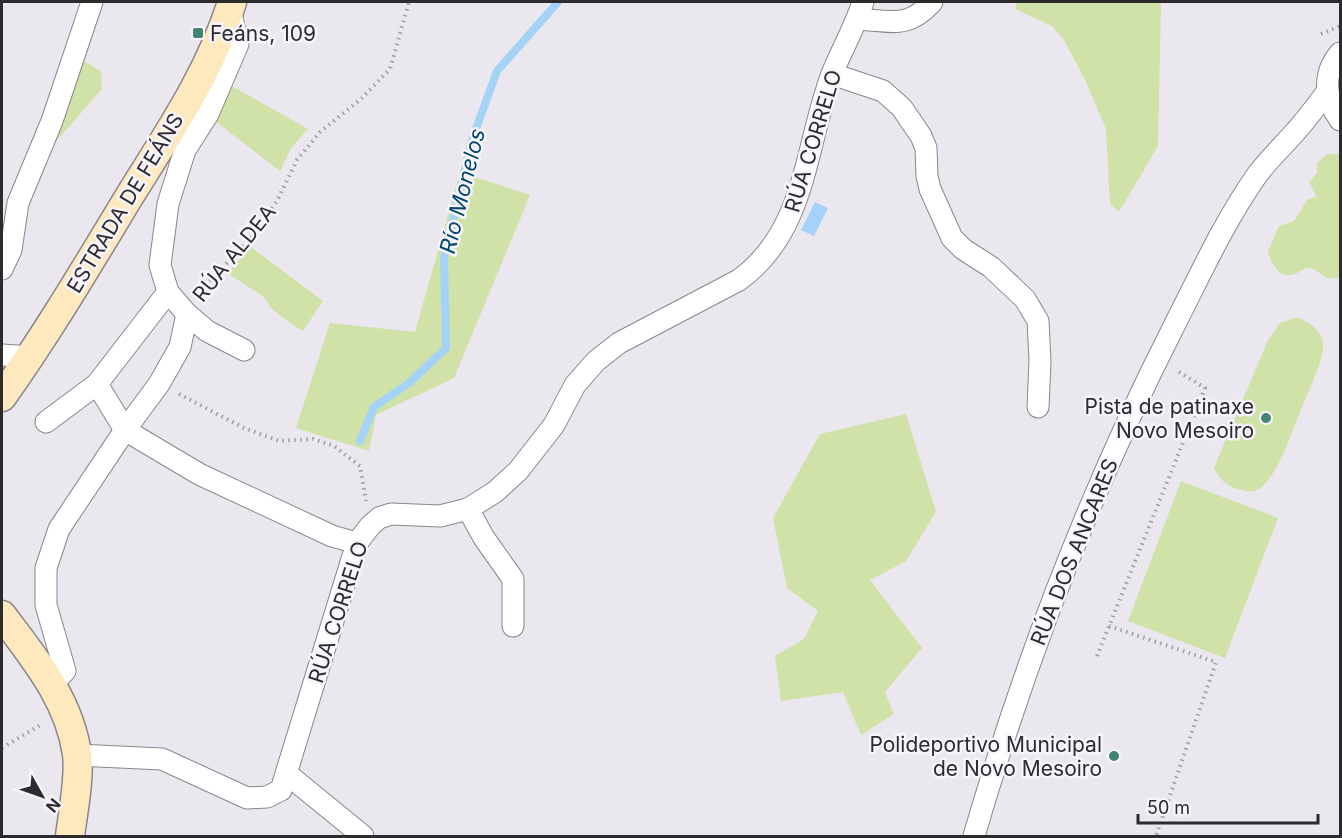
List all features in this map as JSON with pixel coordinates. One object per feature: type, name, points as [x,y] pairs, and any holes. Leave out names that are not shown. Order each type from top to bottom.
[{"type":"street","points":[[2,269],[11,250],[18,203],[52,121],[92,2]]},
{"type":"street","points":[[860,10],[904,22],[922,14],[932,2]]},
{"type":"street","points":[[231,5],[238,44],[208,114],[185,150],[168,204],[160,265],[168,292],[187,314],[207,331],[244,350]]},
{"type":"street","name":"ESTRADA DE FEÁNS","points":[[2,397],[30,357],[204,72],[231,5]]},
{"type":"street","name":"RÚA CORRELO","points":[[77,755],[162,759],[247,798],[267,797],[281,790],[357,543],[379,518],[391,514],[440,516],[468,509],[495,492],[518,471],[554,425],[575,385],[596,361],[619,343],[739,280],[755,269],[768,254],[788,221],[800,189],[832,74],[860,10]]},
{"type":"street","name":"RÚA DOS ANCARES","points":[[974,837],[1003,738],[1050,607],[1100,483],[1158,358],[1220,237],[1258,174],[1299,129],[1327,92],[1328,75],[1334,60],[1341,53]]},
{"type":"street","points":[[832,74],[883,91],[902,108],[921,136],[926,148],[930,189],[952,238],[963,249],[1008,282],[1030,306],[1038,321],[1040,361],[1038,407]]},
{"type":"street","points":[[1299,129],[1341,121],[1332,108],[1327,92]]},
{"type":"street","points":[[46,422],[97,384],[168,292]]},
{"type":"street","name":"RÚA ALDEA","points":[[53,684],[64,671],[46,605],[46,568],[60,529],[125,430],[159,384],[180,347],[187,314]]},
{"type":"street","points":[[2,355],[30,357]]},
{"type":"street","points":[[97,384],[125,430],[199,474],[332,536],[357,543]]},
{"type":"street","points":[[468,509],[484,538],[513,579],[513,626]]},
{"type":"street","points":[[2,615],[53,684],[65,711],[77,755],[70,837]]},
{"type":"street","points":[[287,774],[363,837]]},
{"type":"path","name":"RÚA ALDEA","points":[[187,314],[199,292],[250,239],[277,201],[297,160],[320,132],[362,98],[390,69],[410,2]]},
{"type":"path","points":[[1321,34],[1341,26]]},
{"type":"path","points":[[1097,656],[1205,388],[1158,358]]},
{"type":"path","points":[[159,384],[244,428],[279,441],[314,439],[334,446],[360,466],[370,526]]},
{"type":"path","points":[[1109,626],[1216,662],[1156,837]]},
{"type":"path","points":[[2,747],[65,711]]},
{"type":"green space","points":[[1017,2],[1161,2],[1158,146],[1119,212],[1110,204],[1106,129],[1085,80],[1064,40],[1052,26],[1015,9]]},
{"type":"green space","points":[[78,58],[102,72],[102,89],[58,139],[52,133]]},
{"type":"green space","points":[[232,86],[308,129],[291,148],[280,171],[215,121]]},
{"type":"green space","points":[[1340,153],[1340,278],[1325,277],[1308,268],[1291,275],[1282,274],[1275,267],[1268,252],[1279,226],[1294,221],[1308,199],[1317,197],[1309,182],[1317,173],[1317,163],[1326,155]]},
{"type":"green space","points":[[460,172],[530,195],[454,378],[376,415],[369,451],[296,428],[330,323],[415,332]]},
{"type":"green space","points":[[251,247],[323,301],[303,331],[271,308],[264,297],[227,273]]},
{"type":"green space","name":"Pista de patinaxe Novo Mesoiro","points":[[1297,317],[1311,324],[1321,336],[1323,346],[1318,368],[1279,463],[1266,483],[1256,490],[1237,489],[1223,481],[1214,468],[1268,340],[1280,323]]},
{"type":"green space","points":[[906,414],[936,512],[906,561],[870,580],[922,648],[885,692],[894,714],[861,735],[843,692],[781,701],[775,656],[804,639],[818,611],[787,588],[773,518],[820,434]]},
{"type":"green space","points":[[1181,481],[1278,518],[1225,658],[1128,621]]},
{"type":"water","points":[[815,202],[828,208],[814,236],[801,230]]},
{"type":"waterway","name":"Río Monelos","points":[[360,441],[374,407],[409,383],[446,348],[444,258],[472,140],[497,71],[558,2]]},
{"type":"place","name":"Feáns, 109","points":[[198,33]]},
{"type":"place","name":"Pista de patinaxe Novo Mesoiro","points":[[1266,418]]},
{"type":"place","name":"Polideportivo Municipal de Novo Mesoiro","points":[[1114,756]]}]
